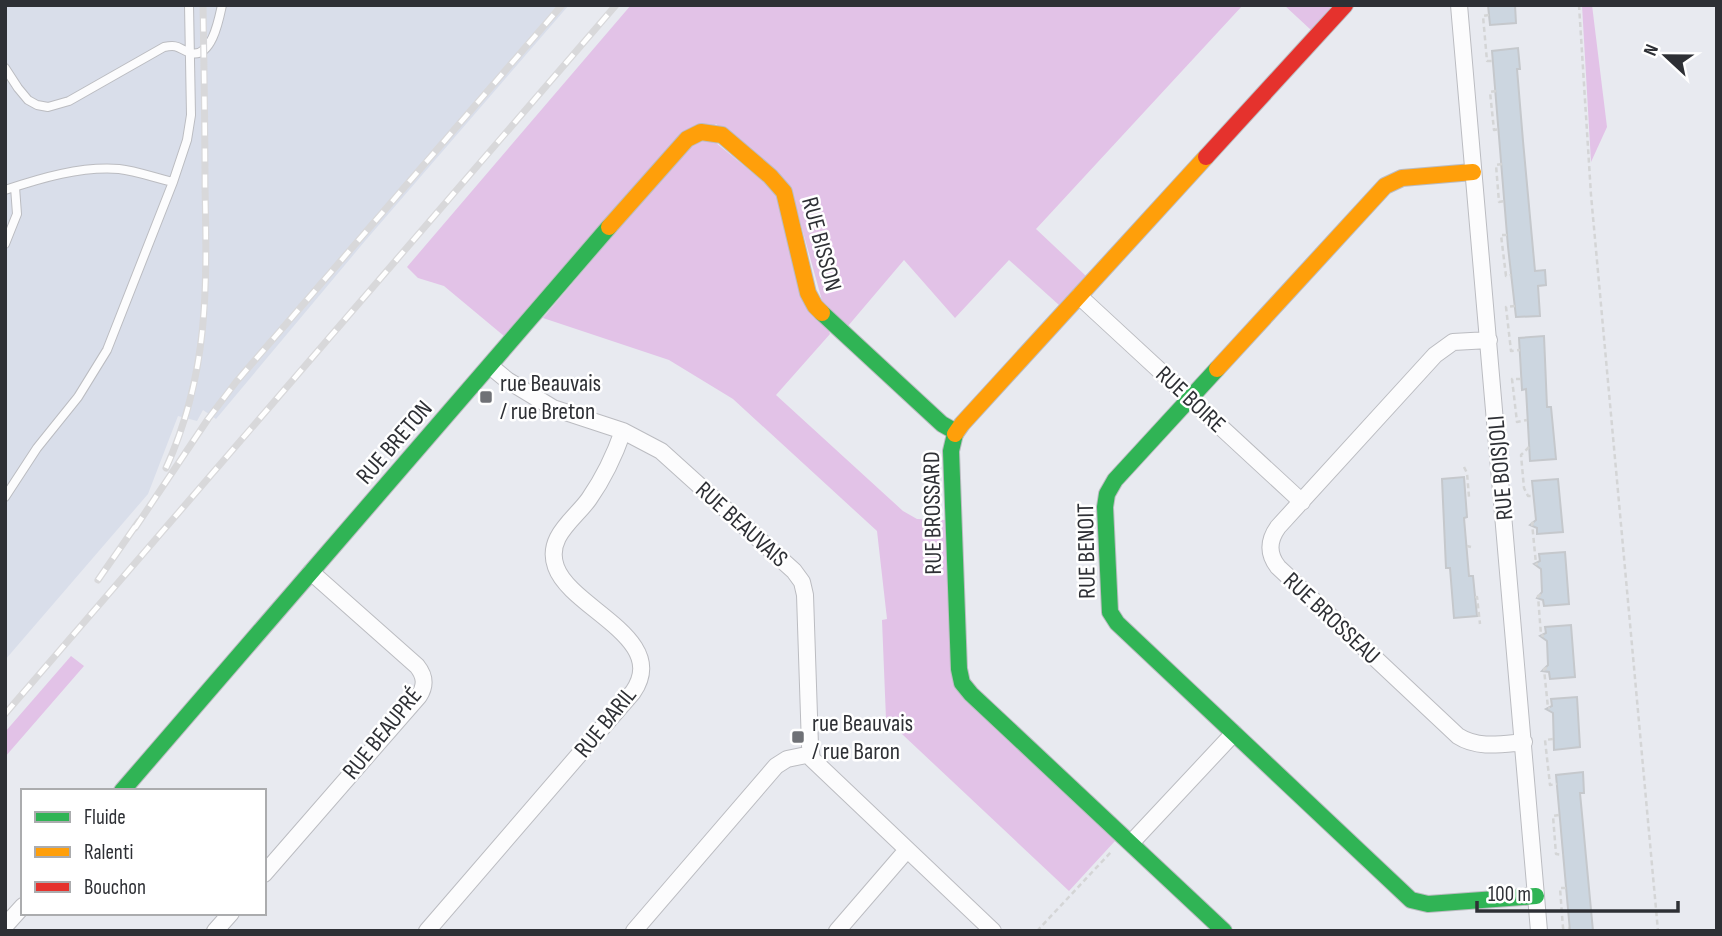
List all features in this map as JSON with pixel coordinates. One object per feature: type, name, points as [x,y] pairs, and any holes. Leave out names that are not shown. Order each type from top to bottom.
[{"type":"street","name":"RUE BROSSARD","points":[[1224,931],[1125,844],[962,683],[959,669],[951,451],[956,432],[1345,5]]},
{"type":"street","name":"RUE BOISJOLI","points":[[1459,5],[1539,931]]},
{"type":"street","name":"RUE BRETON","points":[[124,789],[682,143],[691,135],[704,130]]},
{"type":"street","name":"RUE BISSON","points":[[704,130],[727,138],[784,192],[808,293],[818,311],[942,424],[956,432]]},
{"type":"street","name":"RUE BENOIT","points":[[1473,172],[1402,177],[1385,186],[1110,488],[1105,507],[1109,607],[1117,623],[1411,900],[1429,904],[1536,896]]},
{"type":"street","name":"RUE BOIRE","points":[[1079,296],[1302,502]]},
{"type":"street","name":"RUE BROSSEAU","points":[[1489,340],[1453,342],[1442,348],[1272,537],[1271,556],[1278,567],[1458,736],[1481,745],[1524,742]]},
{"type":"street","name":"RUE BEAUVAIS","points":[[490,366],[507,380],[553,408],[623,431],[661,451],[794,571],[802,582],[805,595],[811,754]]},
{"type":"street","name":"RUE BARIL","points":[[427,931],[633,692],[640,678],[641,663],[631,642],[565,581],[554,560],[559,535],[589,499],[623,431]]},
{"type":"street","name":"RUE BEAUPRÉ","points":[[266,872],[419,696],[424,684],[424,678],[417,666],[311,572]]},
{"type":"street","points":[[1125,844],[1234,733]]},
{"type":"street","points":[[634,931],[776,766],[787,759],[811,754],[816,764],[993,931]]},
{"type":"street","points":[[837,931],[906,851]]},
{"type":"street","points":[[5,926],[21,908]]},
{"type":"street","points":[[215,931],[229,915]]},
{"type":"lane","points":[[5,497],[37,447],[78,397],[107,350],[173,182],[187,140],[191,115],[189,5]]},
{"type":"lane","points":[[5,68],[29,100],[37,105],[48,107],[69,101],[164,47],[179,46],[191,53],[199,52],[208,45],[222,5]]},
{"type":"lane","points":[[5,190],[38,179],[92,169],[118,169],[173,182]]},
{"type":"lane","points":[[5,244],[17,214],[15,187]]},
{"type":"path","points":[[1579,5],[1591,195],[1658,931]]},
{"type":"path","points":[[1489,15],[1483,16],[1487,61],[1493,61]]},
{"type":"path","points":[[1496,91],[1490,92],[1494,130],[1500,129]]},
{"type":"path","points":[[1502,164],[1496,165],[1499,202],[1505,201]]},
{"type":"path","points":[[1507,235],[1501,235],[1506,276],[1511,275]]},
{"type":"path","points":[[1516,306],[1506,307],[1511,351],[1520,350]]},
{"type":"path","points":[[1521,379],[1512,379],[1517,422],[1528,420]]},
{"type":"path","points":[[1529,447],[1521,455],[1524,488],[1528,496],[1533,496]]},
{"type":"path","points":[[1464,467],[1467,472],[1469,497],[1466,498]]},
{"type":"path","points":[[1534,523],[1533,544],[1538,564]]},
{"type":"path","points":[[1541,595],[1538,596],[1541,635],[1544,636]]},
{"type":"path","points":[[1475,597],[1478,597],[1480,624]]},
{"type":"path","points":[[1546,668],[1550,709]]},
{"type":"path","points":[[1553,739],[1545,740],[1550,785],[1557,784]]},
{"type":"path","points":[[1559,815],[1553,816],[1553,825],[1556,855],[1563,855]]},
{"type":"path","points":[[1037,931],[1125,844]]},
{"type":"path","points":[[1566,888],[1559,888],[1563,928],[1570,928]]},
{"type":"shaded area","points":[[5,5],[569,5],[365,241],[216,419],[203,410],[197,421],[178,416],[148,494],[5,660]]},
{"type":"shaded area","points":[[631,5],[1243,5],[1036,229],[1086,276],[1059,305],[1009,260],[955,318],[904,260],[848,326],[823,304],[796,207],[716,124],[504,336],[444,286],[418,278],[407,267]]},
{"type":"shaded area","points":[[1284,5],[1333,5],[1311,30]]},
{"type":"shaded area","points":[[1582,5],[1592,5],[1607,127],[1591,162]]},
{"type":"shaded area","points":[[710,138],[775,191],[830,334],[776,395],[903,511],[917,519],[945,520],[951,674],[1115,841],[1069,891],[886,719],[882,620],[887,619],[877,531],[733,399],[669,360],[543,318],[690,144]]},
{"type":"shaded area","points":[[71,656],[84,666],[5,757],[5,732]]},
{"type":"building","points":[[1488,5],[1515,5],[1516,23],[1490,25]]},
{"type":"building","points":[[1518,48],[1520,69],[1517,69],[1535,271],[1545,270],[1546,285],[1538,286],[1540,316],[1516,317],[1492,51]]},
{"type":"building","points":[[1544,336],[1547,407],[1551,407],[1556,459],[1530,461],[1526,389],[1522,390],[1519,338]]},
{"type":"building","points":[[1464,477],[1469,576],[1473,576],[1477,616],[1454,618],[1450,568],[1446,568],[1442,479]]},
{"type":"building","points":[[1558,479],[1563,532],[1537,534],[1537,528],[1530,525],[1536,520],[1532,481]]},
{"type":"building","points":[[1565,552],[1569,604],[1544,606],[1543,600],[1537,598],[1542,592],[1541,569],[1534,564],[1540,561],[1539,554]]},
{"type":"building","points":[[1571,625],[1575,677],[1550,679],[1549,672],[1542,671],[1548,665],[1547,641],[1540,636],[1546,633],[1545,627]]},
{"type":"building","points":[[1577,697],[1580,747],[1554,750],[1553,713],[1546,709],[1552,706],[1551,699]]},
{"type":"building","points":[[1583,772],[1584,793],[1580,793],[1593,931],[1570,931],[1556,775]]},
{"type":"railway","points":[[166,468],[191,398],[198,364],[205,295],[203,5]]},
{"type":"railway","points":[[135,528],[236,382],[562,5]]},
{"type":"railway","points":[[5,714],[616,5]]},
{"type":"railway","points":[[98,580],[139,521]]},
{"type":"traffic: fast","points":[[124,789],[609,227]]},
{"type":"traffic: fast","points":[[822,313],[942,424],[956,432]]},
{"type":"traffic: fast","points":[[1217,369],[1115,480],[1107,494],[1105,507],[1110,612],[1117,623],[1411,900],[1428,904],[1536,896]]},
{"type":"traffic: fast","points":[[955,434],[951,451],[959,669],[962,683],[1224,931]]},
{"type":"traffic: slow","points":[[609,227],[687,139],[701,132],[722,135],[770,176],[784,192],[808,293],[822,313]]},
{"type":"traffic: slow","points":[[955,434],[1206,157]]},
{"type":"traffic: slow","points":[[1217,369],[1385,186],[1402,178],[1473,172]]},
{"type":"traffic: jam","points":[[1206,157],[1345,5]]},
{"type":"place","name":"rue Beauvais / rue Breton","points":[[486,397]]},
{"type":"place","name":"rue Beauvais / rue Baron","points":[[798,737]]}]
